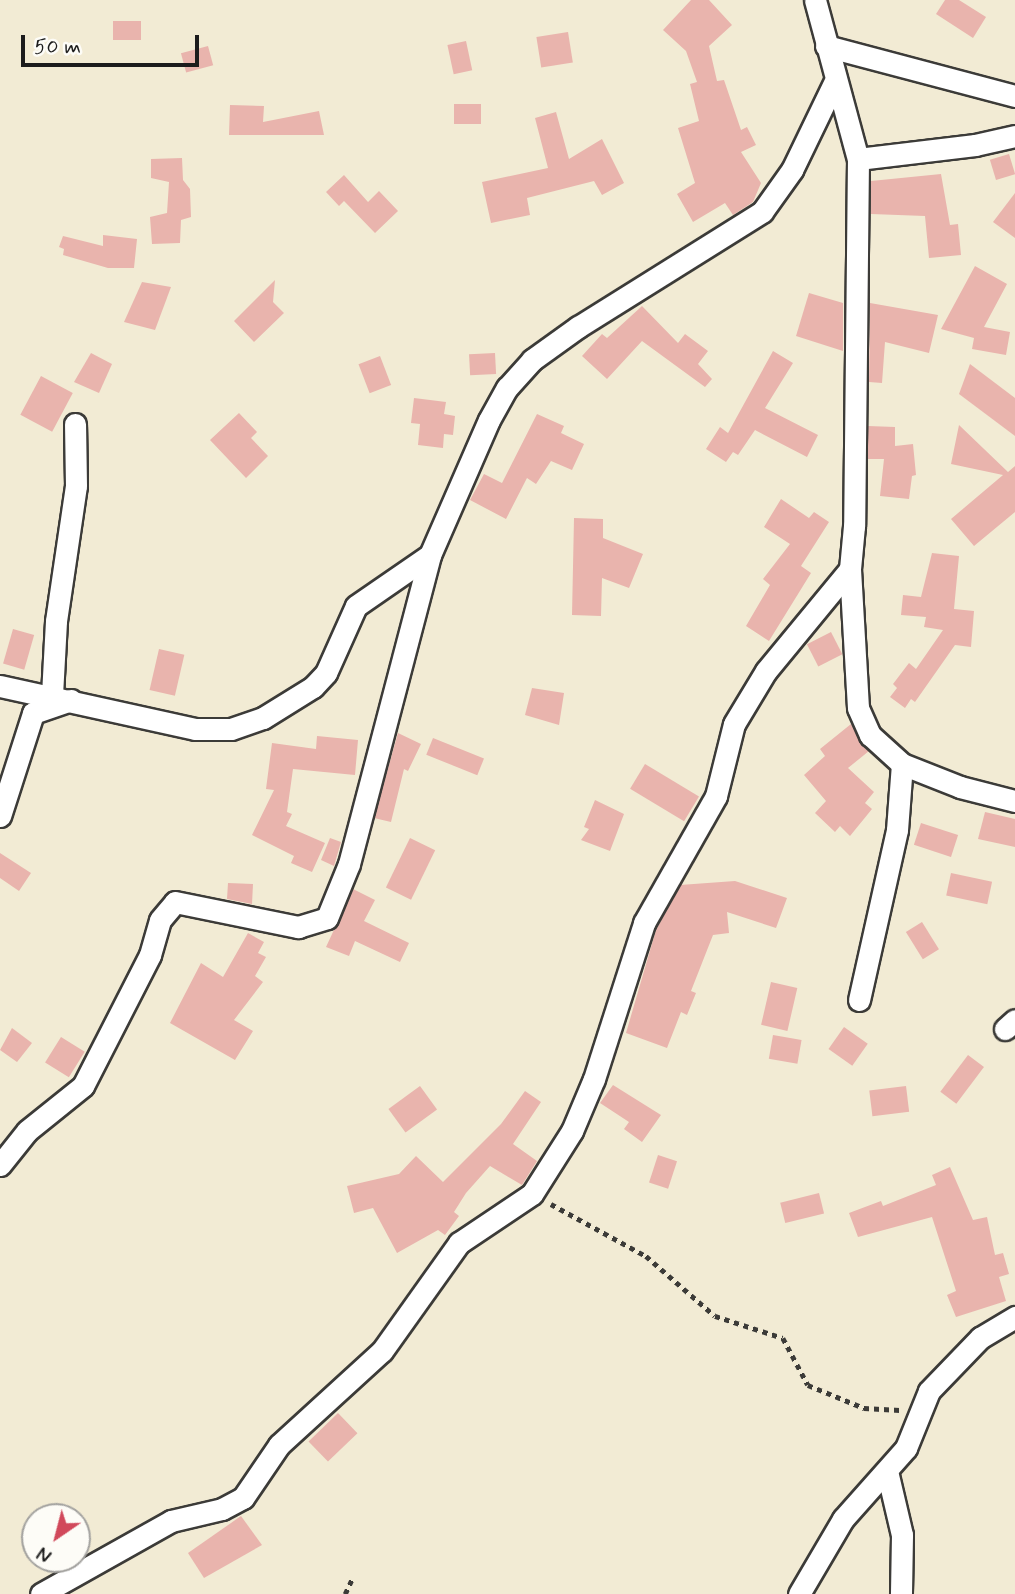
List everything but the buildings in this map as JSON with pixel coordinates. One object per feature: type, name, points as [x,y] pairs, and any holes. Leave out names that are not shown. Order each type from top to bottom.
[{"type":"street","points":[[815,0],[834,83],[858,159],[854,526],[850,569],[858,708],[870,735],[902,764],[960,787],[1015,801]]},
{"type":"street","points":[[826,46],[1015,96]]},
{"type":"street","points":[[0,1165],[27,1131],[83,1086],[150,955],[160,920],[175,902],[298,927],[327,918],[349,864],[430,555],[489,420],[508,388],[532,360],[578,327],[762,212],[792,170],[834,83]]},
{"type":"street","points":[[858,159],[975,145],[1015,136]]},
{"type":"street","points":[[63,697],[57,621],[76,486],[75,424]]},
{"type":"street","points":[[0,686],[63,697],[195,729],[231,729],[263,718],[313,687],[326,673],[356,606],[430,555]]},
{"type":"street","points":[[41,1594],[172,1521],[222,1509],[243,1498],[279,1445],[383,1351],[459,1243],[532,1194],[562,1150],[594,1079],[644,923],[716,796],[734,724],[766,671],[850,569]]},
{"type":"street","points":[[0,816],[6,788],[33,713],[63,697]]},
{"type":"street","points":[[859,1000],[897,830],[902,764]]},
{"type":"street","points":[[799,1594],[843,1519],[906,1448],[919,1410],[929,1391],[980,1338],[1015,1317]]},
{"type":"street","points":[[887,1471],[902,1535],[901,1594]]},
{"type":"path","points":[[532,1194],[646,1256],[715,1316],[783,1338],[808,1385],[864,1408],[919,1410]]},
{"type":"path","points":[[345,1594],[352,1579]]}]
